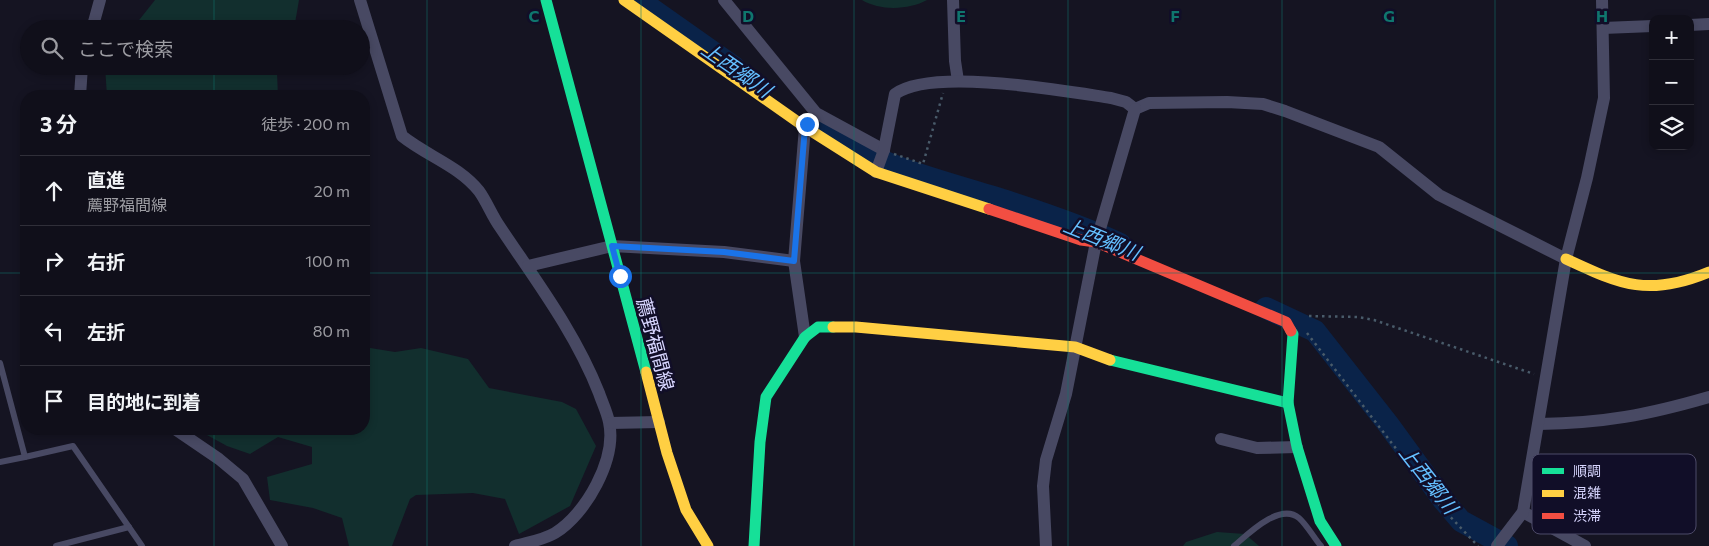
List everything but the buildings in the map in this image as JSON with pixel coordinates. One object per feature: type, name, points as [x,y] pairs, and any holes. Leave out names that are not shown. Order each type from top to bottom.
[{"type":"street","points":[[94,20],[100,0]]},
{"type":"street","points":[[360,0],[366,20]]},
{"type":"street","name":"薦野福間線","points":[[546,0],[659,422],[686,510],[708,546]]},
{"type":"street","points":[[624,0],[810,120],[881,161],[1081,240],[1098,236],[1286,322],[1293,334],[1288,403],[1297,447],[1320,521],[1336,546]]},
{"type":"street","points":[[724,0],[810,120],[881,161]]},
{"type":"street","points":[[952,82],[954,62],[953,0]]},
{"type":"street","points":[[1534,454],[1566,259],[1587,178],[1604,98],[1602,0]]},
{"type":"street","points":[[1694,24],[1709,24]]},
{"type":"street","points":[[1603,28],[1649,26]]},
{"type":"street","points":[[370,32],[402,136],[420,151],[458,170],[472,184],[528,266],[586,360],[610,423],[609,447],[604,465],[598,485],[587,501],[556,532],[538,540],[515,546]]},
{"type":"street","points":[[80,90],[81,75]]},
{"type":"street","points":[[881,161],[895,94],[906,87],[952,82],[1076,93],[1126,102],[1134,109]]},
{"type":"street","points":[[1134,109],[1149,103],[1226,102],[1263,104],[1379,147],[1439,195],[1566,259],[1623,284],[1646,288],[1674,286],[1709,272]]},
{"type":"street","points":[[1046,546],[1043,486],[1046,460],[1066,394],[1098,236],[1134,109]]},
{"type":"street","points":[[804,337],[794,261],[810,120]]},
{"type":"street","points":[[528,266],[612,246],[724,252],[794,261]]},
{"type":"street","points":[[754,546],[758,461],[762,414],[766,397],[804,337],[818,327],[826,325],[1075,347],[1113,360],[1288,403]]},
{"type":"street","points":[[1539,424],[1587,424],[1625,419],[1709,397]]},
{"type":"street","points":[[610,423],[659,422]]},
{"type":"street","points":[[184,435],[219,459],[243,479],[282,546]]},
{"type":"street","points":[[1221,439],[1257,448],[1297,447]]},
{"type":"street","points":[[1501,542],[1523,512],[1532,462]]},
{"type":"street","points":[[1523,512],[1532,517]]},
{"type":"street","points":[[1562,534],[1584,546]]},
{"type":"lane","points":[[0,363],[25,456]]},
{"type":"lane","points":[[0,462],[73,446],[142,546]]},
{"type":"lane","points":[[1234,546],[1274,516],[1288,513],[1298,518],[1321,546]]},
{"type":"lane","points":[[56,546],[129,527]]},
{"type":"path","points":[[881,161],[923,164],[952,82]]},
{"type":"path","points":[[1309,316],[1358,317],[1374,320],[1535,375],[1548,375]]},
{"type":"path","points":[[1286,322],[1308,334],[1316,343],[1441,507],[1478,546]]},
{"type":"green space","points":[[155,0],[299,0],[296,20],[139,20]]},
{"type":"green space","points":[[862,0],[927,0],[912,6],[895,8],[877,6]]},
{"type":"green space","points":[[106,75],[277,75],[278,90],[107,90]]},
{"type":"green space","points":[[370,348],[395,352],[421,348],[468,359],[489,388],[562,402],[576,409],[596,446],[570,506],[519,534],[505,499],[473,493],[416,495],[410,499],[392,546],[349,546],[342,518],[313,508],[270,500],[267,477],[312,464],[312,447],[278,437],[250,454],[227,446],[207,435],[370,435]]},
{"type":"green space","points":[[1217,532],[1245,534],[1259,546],[1183,546],[1186,542]]},
{"type":"waterway","name":"上西郷川","points":[[639,0],[734,67]]},
{"type":"waterway","name":"上西郷川","points":[[826,131],[847,144],[892,165],[1051,216],[1120,244]]},
{"type":"waterway","name":"上西郷川","points":[[1266,308],[1315,331],[1461,521],[1507,546]]},
{"type":"traffic: fast","points":[[546,0],[646,372]]},
{"type":"traffic: fast","points":[[754,546],[760,442],[766,397],[805,337],[818,327],[833,327]]},
{"type":"traffic: fast","points":[[1291,331],[1293,334],[1288,403],[1297,447],[1320,521],[1336,546]]},
{"type":"traffic: fast","points":[[1110,360],[1288,403]]},
{"type":"traffic: slow","points":[[624,0],[805,127],[876,172],[989,209]]},
{"type":"traffic: slow","points":[[1566,259],[1604,276],[1636,285],[1669,284],[1688,280],[1709,272]]},
{"type":"traffic: slow","points":[[833,327],[856,327],[1075,347],[1110,360]]},
{"type":"traffic: slow","points":[[646,372],[667,453],[686,510],[708,546]]},
{"type":"traffic: jam","points":[[989,209],[1081,240],[1096,242],[1286,322],[1291,331]]},
{"type":"route","points":[[620,276],[612,246],[724,252],[794,261],[805,127],[807,124]]}]
